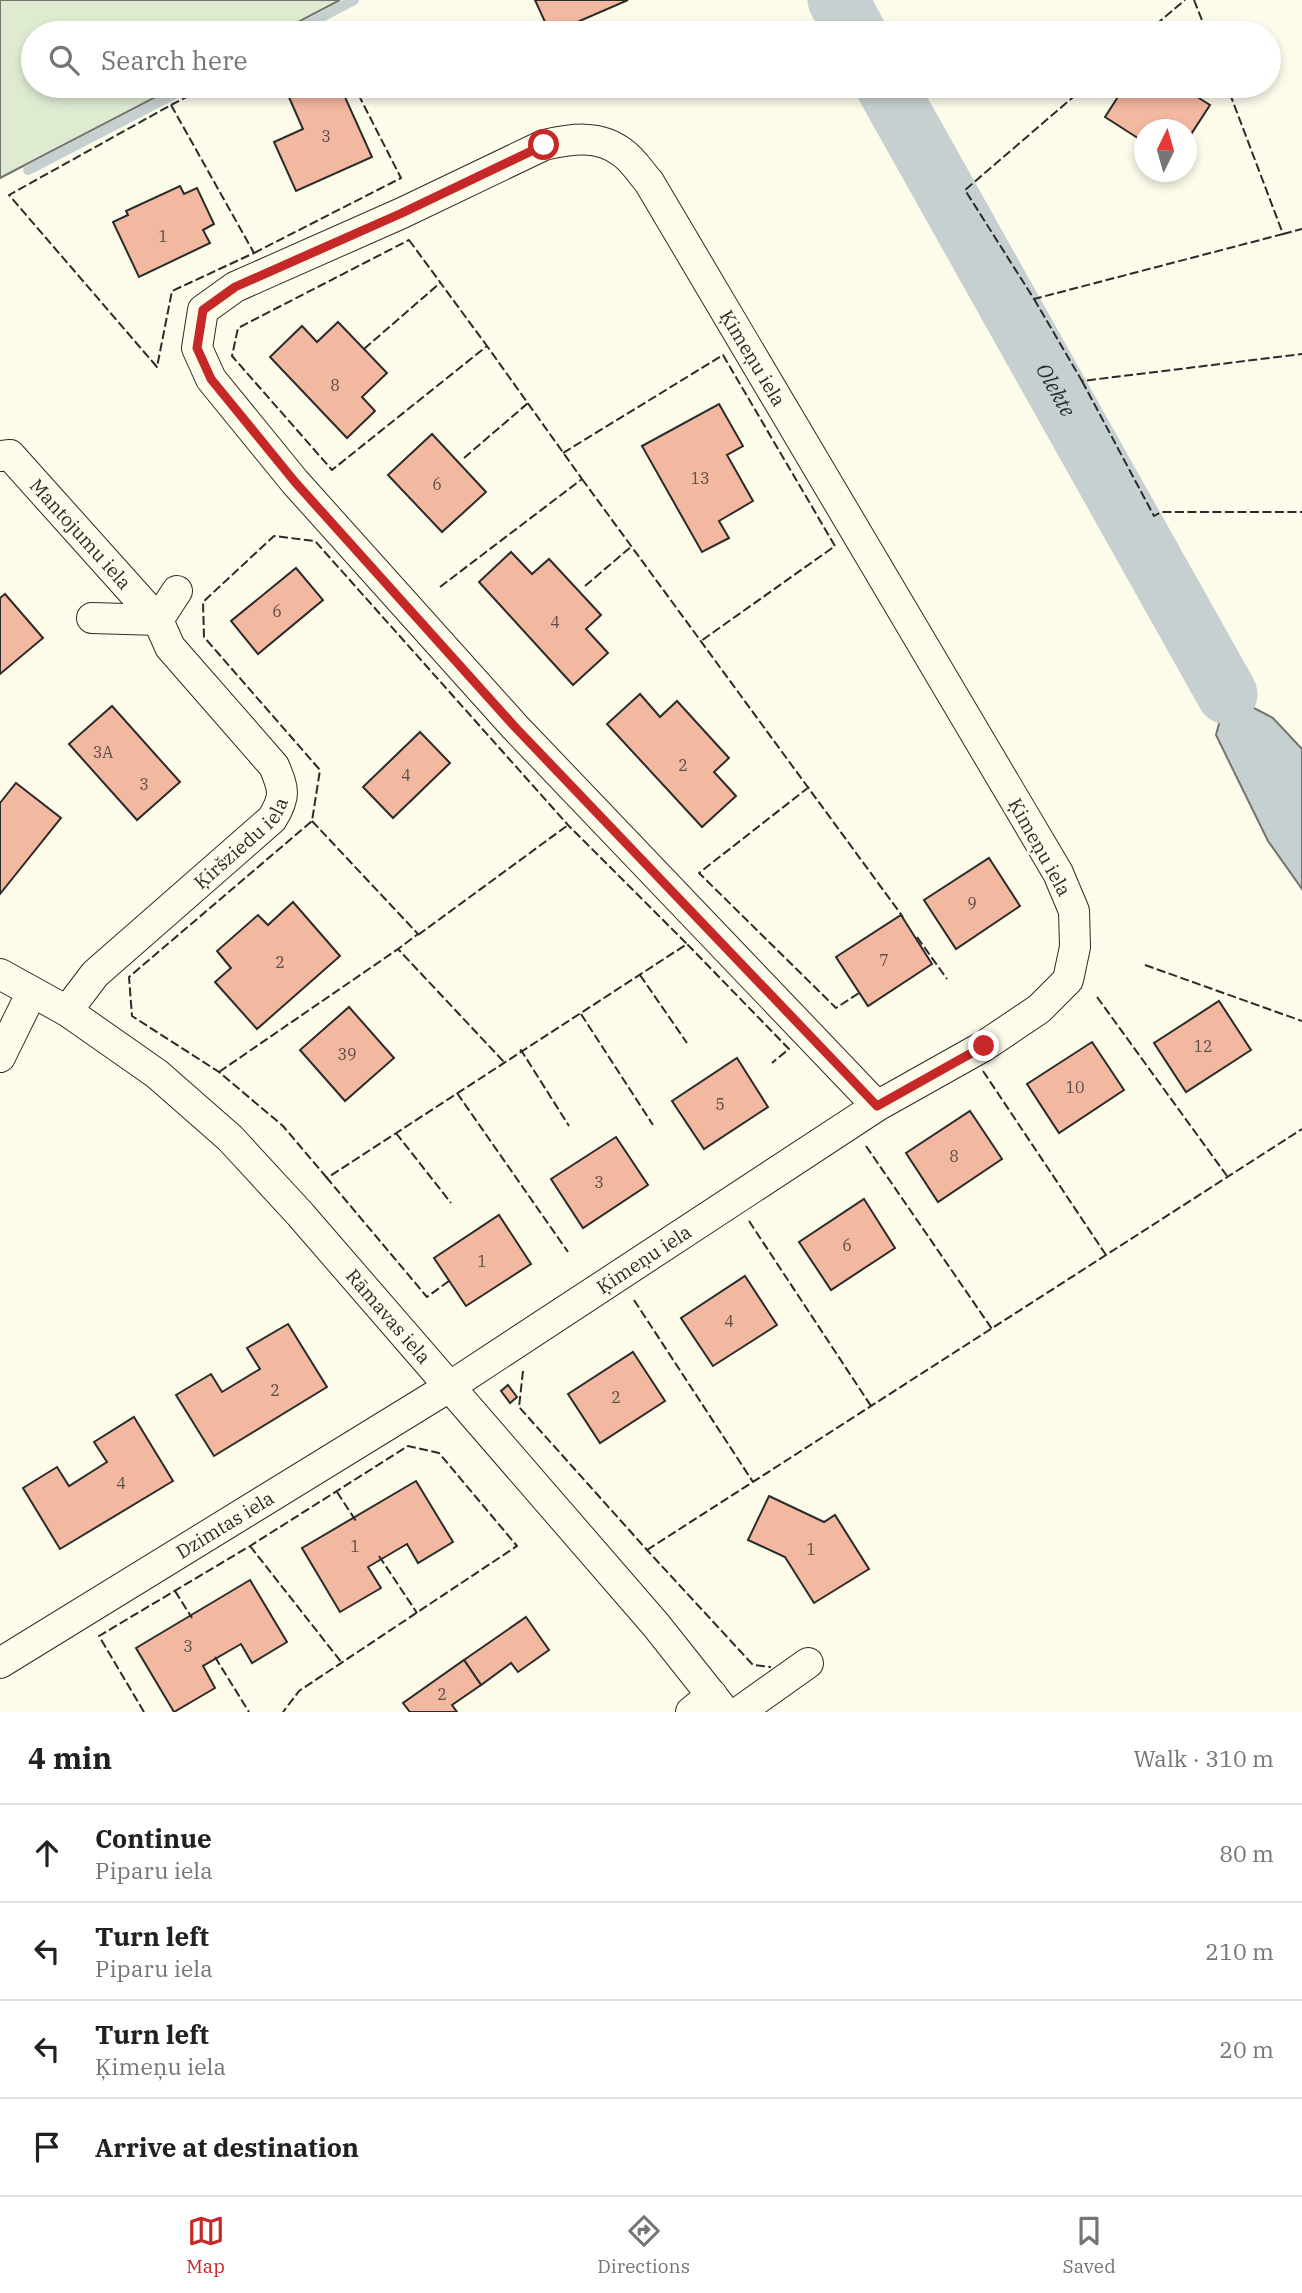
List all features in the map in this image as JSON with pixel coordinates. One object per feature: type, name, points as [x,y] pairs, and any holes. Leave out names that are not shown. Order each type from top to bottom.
[{"type":"street","name":"Ķimeņu iela","points":[[449,1387],[877,1106],[984,1046],[1039,1009],[1068,981],[1075,947],[1074,911],[1058,873],[649,182],[623,152],[595,140],[569,139],[544,145],[402,213],[235,287],[203,310],[197,348],[211,379],[295,482],[515,727],[877,1106]]},
{"type":"street","name":"Mantojumu iela","points":[[0,456],[10,455],[158,620]]},
{"type":"street","points":[[92,618],[158,620],[177,591]]},
{"type":"street","name":"Ķiršziedu iela","points":[[67,1011],[94,974],[272,819],[281,805],[284,788],[275,766],[170,647],[158,620]]},
{"type":"street","name":"Rāmavas iela","points":[[0,974],[67,1011],[157,1074],[230,1138],[300,1214],[656,1625],[709,1706]]},
{"type":"street","points":[[0,1057],[32,992]]},
{"type":"street","name":"Dzimtas iela","points":[[0,1663],[449,1387]]},
{"type":"street","points":[[739,1712],[808,1663]]},
{"type":"green space","points":[[0,0],[340,0],[300,21],[21,21],[21,98],[154,98],[0,178]]},
{"type":"shaded area","points":[[1227,694],[1273,718],[1302,749],[1302,889],[1268,841],[1216,735]]},
{"type":"building","points":[[535,0],[628,0],[580,21],[545,21]]},
{"type":"building","points":[[289,98],[345,98],[372,157],[296,191],[274,142],[303,129]]},
{"type":"building","points":[[1117,98],[1199,98],[1210,105],[1197,125],[1197,119],[1134,119],[1134,136],[1105,117]]},
{"type":"building","points":[[180,186],[184,194],[197,188],[214,224],[203,230],[210,243],[139,277],[113,222],[128,215],[126,211]]},
{"type":"building","points":[[338,322],[387,373],[362,397],[375,411],[347,438],[270,357],[302,326],[317,342]]},
{"type":"building","points":[[719,404],[743,446],[727,455],[753,501],[719,521],[729,538],[702,552],[642,446]]},
{"type":"building","points":[[432,434],[486,492],[442,532],[388,475]]},
{"type":"building","points":[[511,552],[532,574],[549,559],[601,615],[586,629],[608,653],[573,685],[479,582]]},
{"type":"building","points":[[296,568],[323,600],[258,654],[231,621]]},
{"type":"building","points":[[5,594],[43,638],[0,674],[0,598]]},
{"type":"building","points":[[640,694],[660,717],[677,701],[729,758],[714,772],[736,796],[702,827],[607,724]]},
{"type":"building","points":[[112,706],[180,782],[137,820],[69,744]]},
{"type":"building","points":[[420,732],[450,763],[393,818],[363,787]]},
{"type":"building","points":[[16,783],[61,818],[0,894],[0,803]]},
{"type":"building","points":[[989,858],[1020,906],[956,949],[924,900]]},
{"type":"building","points":[[293,902],[340,956],[257,1029],[215,982],[231,968],[217,951],[258,915],[268,925]]},
{"type":"building","points":[[901,915],[932,964],[868,1006],[836,957]]},
{"type":"building","points":[[1219,1001],[1251,1050],[1186,1092],[1154,1043]]},
{"type":"building","points":[[349,1007],[394,1058],[345,1101],[300,1050]]},
{"type":"building","points":[[1092,1042],[1124,1090],[1059,1133],[1027,1084]]},
{"type":"building","points":[[737,1058],[768,1107],[704,1149],[672,1101]]},
{"type":"building","points":[[970,1111],[1002,1159],[938,1202],[906,1153]]},
{"type":"building","points":[[616,1137],[648,1185],[583,1228],[551,1179]]},
{"type":"building","points":[[864,1199],[895,1248],[831,1290],[799,1242]]},
{"type":"building","points":[[499,1215],[531,1264],[466,1306],[434,1258]]},
{"type":"building","points":[[745,1276],[777,1325],[713,1366],[681,1318]]},
{"type":"building","points":[[288,1324],[327,1387],[214,1456],[176,1395],[211,1374],[222,1392],[260,1369],[247,1348]]},
{"type":"building","points":[[633,1352],[665,1401],[600,1443],[568,1394]]},
{"type":"building","points":[[508,1385],[517,1397],[510,1403],[501,1391]]},
{"type":"building","points":[[134,1417],[173,1481],[60,1549],[23,1488],[57,1467],[69,1486],[107,1462],[94,1442]]},
{"type":"building","points":[[416,1481],[453,1542],[418,1563],[407,1544],[368,1567],[381,1588],[340,1612],[302,1548]]},
{"type":"building","points":[[769,1496],[824,1522],[835,1515],[869,1569],[814,1603],[785,1557],[748,1540]]},
{"type":"building","points":[[250,1580],[287,1642],[252,1663],[241,1644],[203,1666],[215,1688],[174,1712],[136,1648]]},
{"type":"building","points":[[526,1617],[549,1650],[518,1672],[511,1663],[481,1685],[464,1660]]},
{"type":"building","points":[[464,1660],[481,1685],[452,1705],[457,1712],[410,1712],[403,1703]]},
{"type":"waterway","points":[[314,21],[354,0]]},
{"type":"waterway","name":"Olekte","points":[[838,0],[849,21]]},
{"type":"waterway","points":[[28,170],[167,98]]},
{"type":"waterway","name":"Olekte","points":[[893,98],[1227,694]]},
{"type":"fence","points":[[1160,21],[1185,0]]},
{"type":"fence","points":[[1194,0],[1202,21]]},
{"type":"fence","points":[[171,105],[185,98]]},
{"type":"fence","points":[[254,253],[401,178],[360,98]]},
{"type":"fence","points":[[1072,98],[965,190],[1034,299],[1283,234],[1232,98]]},
{"type":"fence","points":[[171,105],[254,253],[172,291],[157,367],[9,195],[171,105]]},
{"type":"fence","points":[[1283,234],[1302,229]]},
{"type":"fence","points":[[409,240],[487,346],[332,470],[232,356],[238,328],[409,240]]},
{"type":"fence","points":[[364,349],[440,283]]},
{"type":"fence","points":[[1034,299],[1082,381],[1302,354]]},
{"type":"fence","points":[[440,587],[582,479],[487,346]]},
{"type":"fence","points":[[563,453],[723,355],[835,546],[701,641]]},
{"type":"fence","points":[[1082,381],[1154,516],[1161,512],[1302,512]]},
{"type":"fence","points":[[464,458],[528,403]]},
{"type":"fence","points":[[582,479],[903,917]]},
{"type":"fence","points":[[327,1178],[283,1126],[219,1072],[132,1016],[129,977],[312,821],[320,770],[204,637],[203,602],[274,536],[315,541],[568,825],[687,944]]},
{"type":"fence","points":[[585,586],[632,546]]},
{"type":"fence","points":[[809,787],[699,873],[836,1008],[859,993]]},
{"type":"fence","points":[[312,821],[418,934],[398,949],[505,1061]]},
{"type":"fence","points":[[418,935],[568,825]]},
{"type":"fence","points":[[917,937],[947,979]]},
{"type":"fence","points":[[449,1281],[427,1297],[327,1178],[687,944],[789,1049],[772,1063]]},
{"type":"fence","points":[[219,1072],[398,949]]},
{"type":"fence","points":[[1145,965],[1302,1021]]},
{"type":"fence","points":[[640,975],[687,1043]]},
{"type":"fence","points":[[1097,997],[1227,1176]]},
{"type":"fence","points":[[581,1014],[653,1125]]},
{"type":"fence","points":[[520,1051],[569,1126]]},
{"type":"fence","points":[[983,1071],[1106,1255]]},
{"type":"fence","points":[[457,1093],[568,1252]]},
{"type":"fence","points":[[647,1550],[1302,1129]]},
{"type":"fence","points":[[396,1133],[451,1203]]},
{"type":"fence","points":[[866,1146],[992,1329]]},
{"type":"fence","points":[[749,1221],[871,1406]]},
{"type":"fence","points":[[634,1300],[753,1482]]},
{"type":"fence","points":[[523,1371],[519,1407],[753,1665],[771,1667]]},
{"type":"fence","points":[[144,1712],[99,1636],[250,1546],[408,1446],[439,1453],[517,1546],[299,1691],[283,1712]]},
{"type":"fence","points":[[337,1492],[356,1521]]},
{"type":"fence","points":[[250,1546],[342,1663]]},
{"type":"fence","points":[[379,1556],[417,1613]]},
{"type":"fence","points":[[175,1591],[192,1618]]},
{"type":"fence","points":[[215,1657],[249,1712]]},
{"type":"route","points":[[544,145],[402,213],[235,287],[203,310],[197,348],[211,379],[295,482],[515,727],[877,1106],[984,1046]]}]
